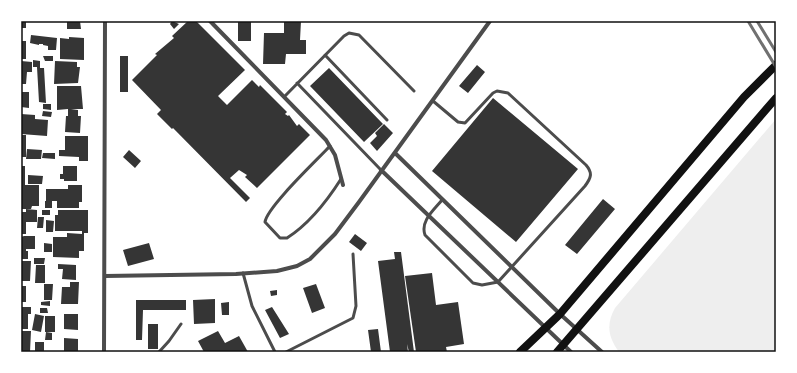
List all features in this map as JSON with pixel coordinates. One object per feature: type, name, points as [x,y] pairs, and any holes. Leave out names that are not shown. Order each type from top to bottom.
[{"type":"main road","points":[[520,352],[560,314],[744,97],[776,65]]},
{"type":"main road","points":[[557,352],[564,346],[646,247],[776,98]]},
{"type":"street","points":[[104,21],[104,352]]},
{"type":"street","points":[[210,21],[330,146],[335,155],[343,185]]},
{"type":"street","points":[[105,276],[277,271],[297,266],[310,259],[335,234],[381,170],[433,102],[490,21]]},
{"type":"street","points":[[395,153],[512,268],[602,352]]},
{"type":"street","points":[[381,170],[545,329],[571,352]]},
{"type":"lane","points":[[284,97],[344,36],[353,33],[359,35],[414,92]]},
{"type":"lane","points":[[325,55],[388,120]]},
{"type":"lane","points":[[297,83],[381,170]]},
{"type":"lane","points":[[433,102],[458,122],[465,123],[493,92],[497,91],[508,93],[590,170],[591,176],[586,186],[512,268],[498,282],[488,285],[478,285],[467,277],[425,235],[423,227],[429,215],[442,200]]},
{"type":"lane","points":[[330,146],[284,194],[265,222],[280,238],[287,238],[308,221],[330,198],[341,179]]},
{"type":"lane","points":[[286,352],[353,318],[356,306],[353,254]]},
{"type":"lane","points":[[243,273],[252,306],[275,352]]},
{"type":"lane","points":[[159,352],[169,342],[181,324]]},
{"type":"shaded area","points":[[776,119],[776,352],[619,352],[612,341],[609,325],[615,308]]},
{"type":"building","points":[[21,21],[26,21],[26,28],[21,28]]},
{"type":"building","points":[[67,21],[80,21],[81,29],[67,29]]},
{"type":"building","points":[[172,21],[179,24],[174,29],[170,24]]},
{"type":"building","points":[[188,21],[196,21],[245,70],[218,96],[227,105],[252,80],[259,87],[260,85],[287,112],[285,114],[288,116],[289,115],[297,126],[299,124],[310,135],[257,188],[245,177],[247,175],[239,170],[230,178],[250,198],[246,202],[173,128],[172,129],[157,114],[161,110],[132,80],[157,55],[155,54],[174,38],[172,36]]},
{"type":"building","points":[[238,21],[251,21],[251,41],[238,41]]},
{"type":"building","points":[[284,21],[301,21],[300,40],[306,40],[306,54],[286,54],[285,64],[263,64],[264,33],[284,33]]},
{"type":"building","points":[[31,35],[57,38],[56,50],[48,50],[48,46],[43,44],[39,45],[30,43]]},
{"type":"building","points":[[69,37],[84,38],[84,60],[60,59],[60,38],[69,39]]},
{"type":"building","points":[[21,41],[26,41],[26,59],[21,59]]},
{"type":"building","points":[[43,56],[53,56],[53,61],[45,61]]},
{"type":"building","points":[[120,56],[128,56],[128,92],[120,92]]},
{"type":"building","points":[[33,60],[40,61],[40,68],[44,68],[46,103],[39,102],[37,67],[33,67]]},
{"type":"building","points":[[21,61],[32,62],[32,72],[27,72],[26,84],[21,84]]},
{"type":"building","points":[[55,61],[77,62],[77,67],[80,67],[78,83],[54,84]]},
{"type":"building","points":[[477,65],[485,72],[468,93],[459,86]]},
{"type":"building","points":[[329,68],[383,124],[364,142],[310,86]]},
{"type":"building","points":[[57,86],[81,86],[83,109],[71,109],[78,110],[78,116],[81,116],[80,133],[65,132],[68,109],[57,110]]},
{"type":"building","points":[[21,92],[29,92],[29,108],[21,107]]},
{"type":"building","points":[[493,98],[578,169],[516,242],[432,171]]},
{"type":"building","points":[[43,104],[51,104],[51,110],[43,109]]},
{"type":"building","points":[[43,111],[52,112],[51,117],[42,116]]},
{"type":"building","points":[[21,114],[35,115],[35,119],[48,120],[47,136],[21,134]]},
{"type":"building","points":[[384,124],[393,133],[377,151],[370,143],[377,136],[375,133]]},
{"type":"building","points":[[21,135],[26,135],[26,157],[21,157]]},
{"type":"building","points":[[65,136],[88,136],[88,161],[79,161],[79,157],[59,156],[59,150],[65,150]]},
{"type":"building","points":[[27,149],[42,150],[41,159],[26,159]]},
{"type":"building","points":[[129,150],[141,161],[135,168],[123,157]]},
{"type":"building","points":[[43,153],[55,153],[55,159],[42,158]]},
{"type":"building","points":[[21,166],[25,166],[25,185],[39,185],[39,206],[32,206],[31,209],[21,209]]},
{"type":"building","points":[[63,166],[77,166],[77,181],[64,181],[64,179],[60,179],[60,174],[63,174]]},
{"type":"building","points":[[28,175],[43,176],[42,184],[28,184]]},
{"type":"building","points":[[68,185],[82,185],[82,202],[79,202],[79,208],[57,208],[57,201],[46,201],[46,189],[68,189]]},
{"type":"building","points":[[603,199],[615,209],[577,254],[565,245]]},
{"type":"building","points":[[45,201],[52,201],[52,208],[45,208]]},
{"type":"building","points":[[26,209],[37,210],[37,222],[26,222],[26,234],[21,234],[21,212],[26,212]]},
{"type":"building","points":[[42,210],[50,210],[50,215],[42,215]]},
{"type":"building","points":[[58,210],[88,210],[88,233],[84,233],[84,251],[79,251],[79,258],[53,257],[53,237],[67,237],[67,233],[82,234],[82,231],[55,231],[55,215],[58,215]]},
{"type":"building","points":[[38,217],[44,217],[43,228],[37,228]]},
{"type":"building","points":[[46,220],[54,221],[53,232],[46,232]]},
{"type":"building","points":[[355,234],[367,243],[361,251],[349,242]]},
{"type":"building","points":[[35,236],[35,249],[26,249],[26,251],[28,251],[28,259],[21,259],[21,237]]},
{"type":"building","points":[[44,243],[52,244],[52,252],[44,252]]},
{"type":"building","points":[[149,243],[154,259],[128,266],[123,250]]},
{"type":"building","points":[[394,252],[401,252],[414,352],[409,352],[407,344],[408,352],[390,352],[378,261],[395,259]]},
{"type":"building","points":[[34,258],[45,258],[44,264],[34,264]]},
{"type":"building","points":[[21,261],[31,261],[30,281],[21,281]]},
{"type":"building","points":[[58,264],[76,265],[76,280],[62,279],[63,269],[58,269]]},
{"type":"building","points":[[36,265],[45,265],[45,283],[35,283]]},
{"type":"building","points":[[432,273],[436,305],[458,302],[464,344],[446,347],[447,352],[416,352],[405,276]]},
{"type":"building","points":[[70,282],[79,282],[78,304],[61,304],[62,287],[70,287]]},
{"type":"building","points":[[44,284],[53,284],[52,300],[44,300]]},
{"type":"building","points":[[316,284],[325,308],[312,313],[303,288]]},
{"type":"building","points":[[21,286],[26,286],[26,302],[21,302]]},
{"type":"building","points":[[277,290],[277,295],[271,296],[270,291]]},
{"type":"building","points":[[215,299],[215,323],[194,324],[193,300]]},
{"type":"building","points":[[136,300],[186,300],[186,310],[143,310],[142,340],[136,340]]},
{"type":"building","points":[[50,301],[50,306],[41,305],[41,302]]},
{"type":"building","points":[[229,302],[229,315],[222,315],[221,303]]},
{"type":"building","points":[[21,307],[31,307],[31,314],[28,314],[28,329],[21,329]]},
{"type":"building","points":[[272,307],[289,334],[280,338],[265,310]]},
{"type":"building","points":[[40,308],[47,308],[48,313],[40,313]]},
{"type":"building","points":[[35,314],[44,316],[41,332],[32,330]]},
{"type":"building","points":[[64,314],[78,314],[78,330],[64,329]]},
{"type":"building","points":[[45,316],[55,316],[55,332],[45,332]]},
{"type":"building","points":[[148,324],[158,324],[158,349],[148,349]]},
{"type":"building","points":[[378,329],[381,352],[371,352],[368,330]]},
{"type":"building","points":[[21,331],[31,331],[30,352],[21,352]]},
{"type":"building","points":[[218,331],[225,343],[239,336],[248,352],[204,352],[198,341]]},
{"type":"building","points":[[46,332],[52,333],[52,340],[45,340]]},
{"type":"building","points":[[64,338],[78,339],[78,352],[64,352]]},
{"type":"building","points":[[35,342],[44,342],[44,352],[35,352]]},
{"type":"railway","points":[[748,21],[776,67]]},
{"type":"railway","points":[[757,21],[776,52]]}]
